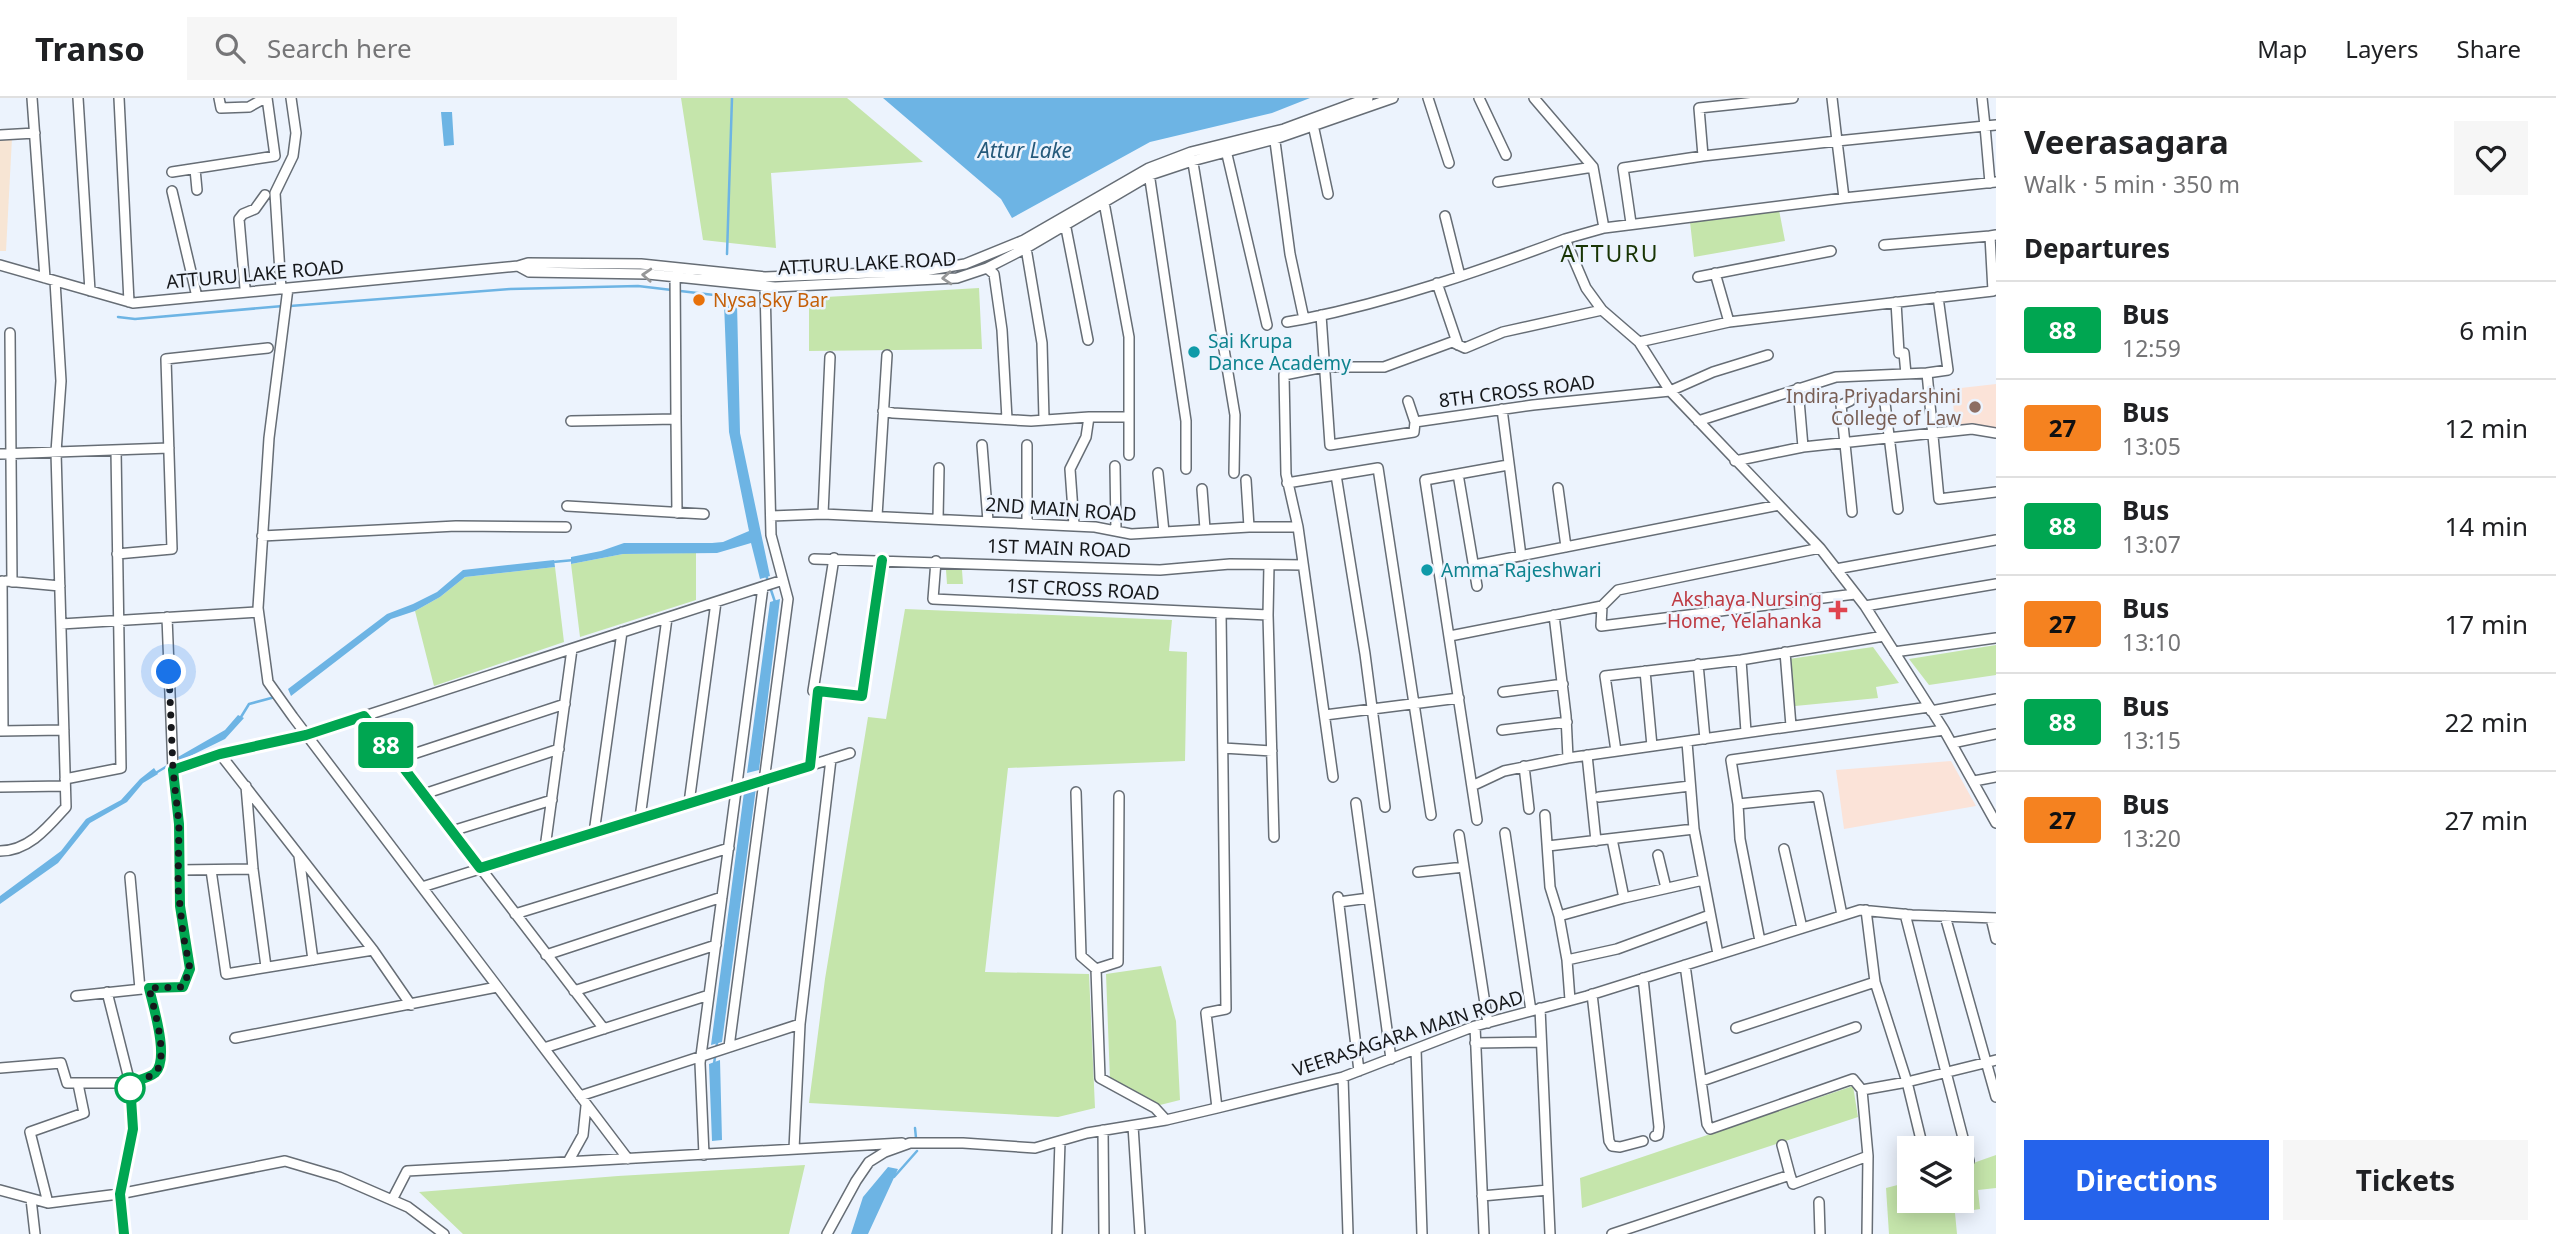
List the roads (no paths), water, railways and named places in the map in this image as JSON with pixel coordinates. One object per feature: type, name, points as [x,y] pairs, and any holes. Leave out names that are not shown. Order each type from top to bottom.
[{"type":"street","points":[[0,851],[10,851],[38,837],[66,807],[56,452],[61,380],[32,98]]},
{"type":"street","points":[[78,98],[90,290]]},
{"type":"street","points":[[119,98],[129,302]]},
{"type":"street","points":[[219,98],[221,108],[249,107],[266,98],[275,156]]},
{"type":"street","points":[[291,98],[296,133],[293,156],[275,193],[284,289],[269,438],[258,612],[268,682],[628,1159]]},
{"type":"street","name":"ATTURU LAKE ROAD","points":[[1313,122],[1368,98]]},
{"type":"street","name":"ATTURU LAKE ROAD","points":[[675,272],[765,286],[957,278],[987,268],[1149,172],[1191,156],[1274,135],[1393,98]]},
{"type":"street","points":[[1429,98],[1450,163]]},
{"type":"street","points":[[1479,98],[1506,155]]},
{"type":"street","points":[[1534,98],[1593,167],[1604,228]]},
{"type":"street","points":[[1703,156],[1699,108],[1793,98]]},
{"type":"street","points":[[1832,98],[1844,198]]},
{"type":"street","points":[[1287,322],[1358,308],[1604,228],[1844,198],[1993,183],[1982,98]]},
{"type":"street","points":[[1313,122],[1328,194]]},
{"type":"street","points":[[1631,223],[1623,169],[1703,156],[1996,125]]},
{"type":"street","points":[[0,135],[35,133]]},
{"type":"street","points":[[1274,135],[1290,254],[1304,319]]},
{"type":"street","points":[[1225,148],[1267,325]]},
{"type":"street","points":[[172,172],[275,156],[293,156]]},
{"type":"street","points":[[1191,156],[1235,415],[1234,473]]},
{"type":"street","points":[[1498,182],[1593,167]]},
{"type":"street","points":[[195,169],[197,190]]},
{"type":"street","points":[[1149,172],[1186,421],[1186,469]]},
{"type":"street","points":[[172,191],[197,297]]},
{"type":"street","points":[[244,288],[239,219],[254,209],[265,195]]},
{"type":"street","points":[[1103,199],[1129,337],[1129,455]]},
{"type":"street","points":[[1445,216],[1460,276]]},
{"type":"street","points":[[1065,222],[1088,340]]},
{"type":"street","points":[[1639,342],[1729,322],[1993,291],[1993,235],[1884,245]]},
{"type":"street","points":[[1565,239],[1586,288],[1602,310],[1639,342],[1670,391],[1820,548],[1865,606],[1952,743],[1996,823]]},
{"type":"street","points":[[1025,244],[1042,343],[1044,419]]},
{"type":"street","name":"ATTURU LAKE ROAD","points":[[0,265],[129,302],[518,266],[528,272],[675,272],[765,277],[924,271],[965,264],[1025,244]]},
{"type":"street","points":[[1698,277],[1831,251]]},
{"type":"street","points":[[987,268],[994,274],[1002,330],[1007,419]]},
{"type":"street","points":[[675,272],[677,513]]},
{"type":"street","points":[[1716,273],[1729,322]]},
{"type":"street","points":[[1437,283],[1458,345]]},
{"type":"street","points":[[725,1049],[788,599],[771,536],[765,286]]},
{"type":"street","points":[[1698,421],[1836,377],[1948,370],[1938,297]]},
{"type":"street","points":[[1896,302],[1899,353],[1904,353],[1906,374]]},
{"type":"street","points":[[1333,778],[1298,527],[1283,454],[1284,375],[1324,368],[1384,367],[1452,342],[1465,348],[1503,332],[1602,310]]},
{"type":"street","points":[[1321,315],[1324,368]]},
{"type":"street","points":[[10,333],[11,454],[4,581],[1,731],[64,730]]},
{"type":"street","points":[[117,554],[172,549],[166,359],[268,348]]},
{"type":"street","points":[[877,516],[887,355]]},
{"type":"street","name":"8TH CROSS ROAD","points":[[1324,368],[1330,445],[1414,432],[1415,422],[1502,409],[1670,391],[1713,372],[1768,355]]},
{"type":"street","points":[[823,514],[830,357]]},
{"type":"street","points":[[1927,373],[1939,499],[1996,492]]},
{"type":"street","points":[[1798,388],[1803,447]]},
{"type":"street","points":[[1408,401],[1415,422]]},
{"type":"street","points":[[1850,401],[1841,405],[1852,513]]},
{"type":"street","points":[[1885,403],[1898,509]]},
{"type":"street","points":[[1502,409],[1521,556]]},
{"type":"street","points":[[883,411],[1007,419],[1129,417]]},
{"type":"street","points":[[1074,526],[1070,469],[1086,437],[1089,416]]},
{"type":"street","points":[[571,421],[676,419]]},
{"type":"street","points":[[1735,461],[1803,447],[1972,429],[1996,433]]},
{"type":"street","points":[[982,444],[988,521]]},
{"type":"street","points":[[1027,445],[1027,523]]},
{"type":"street","points":[[0,454],[169,448]]},
{"type":"street","points":[[0,788],[65,783],[121,768],[116,450]]},
{"type":"street","points":[[1477,820],[1425,480],[1508,465]]},
{"type":"street","points":[[1115,466],[1116,529]]},
{"type":"street","points":[[938,519],[939,468]]},
{"type":"street","points":[[1287,483],[1378,468],[1431,815]]},
{"type":"street","points":[[1158,472],[1164,532]]},
{"type":"street","points":[[1458,474],[1477,586]]},
{"type":"street","points":[[1336,475],[1385,807]]},
{"type":"street","points":[[1246,480],[1249,527]]},
{"type":"street","points":[[1558,488],[1566,547]]},
{"type":"street","points":[[1202,489],[1205,529]]},
{"type":"street","points":[[1474,565],[1779,505]]},
{"type":"street","points":[[567,506],[704,514]]},
{"type":"street","name":"2ND MAIN ROAD","points":[[771,516],[823,514],[988,521],[1116,529],[1130,534],[1298,527]]},
{"type":"street","points":[[262,536],[451,526],[566,527]]},
{"type":"street","points":[[1836,569],[1996,540]]},
{"type":"street","points":[[1450,636],[1602,606],[1618,590],[1820,548]]},
{"type":"street","points":[[834,558],[813,691],[862,696],[882,560]]},
{"type":"street","name":"1ST MAIN ROAD","points":[[814,559],[1160,570],[1230,564],[1303,565]]},
{"type":"street","name":"1ST CROSS ROAD","points":[[936,561],[933,599],[1268,615]]},
{"type":"street","points":[[1269,565],[1268,615],[1275,837]]},
{"type":"street","points":[[173,770],[220,754],[306,735],[783,580]]},
{"type":"street","points":[[4,581],[60,586]]},
{"type":"street","points":[[1865,606],[1996,584]]},
{"type":"street","points":[[704,1155],[709,995],[729,848],[741,787],[763,587]]},
{"type":"street","points":[[1602,606],[1601,626],[1855,594]]},
{"type":"street","points":[[689,803],[716,602]]},
{"type":"street","points":[[61,624],[258,612]]},
{"type":"street","points":[[1217,1108],[1206,1013],[1226,1009],[1221,613]]},
{"type":"street","points":[[1554,615],[1567,722],[1568,758]]},
{"type":"street","points":[[76,996],[145,988],[183,987],[190,969],[180,906],[179,824],[173,770],[167,617]]},
{"type":"street","points":[[640,818],[667,618]]},
{"type":"street","points":[[594,832],[622,632]]},
{"type":"street","points":[[1616,751],[1605,676],[1741,660],[1884,636]]},
{"type":"street","points":[[1894,652],[1996,638]]},
{"type":"street","points":[[545,848],[572,649]]},
{"type":"street","points":[[1785,652],[1791,726]]},
{"type":"street","points":[[1741,660],[1746,732]]},
{"type":"street","points":[[1698,664],[1705,739]]},
{"type":"street","points":[[1646,671],[1653,746]]},
{"type":"street","points":[[1503,692],[1563,684]]},
{"type":"street","points":[[810,766],[818,691]]},
{"type":"street","points":[[1325,715],[1459,698]]},
{"type":"street","points":[[1472,786],[1504,771],[1568,758],[1996,699]]},
{"type":"street","points":[[398,760],[565,704]]},
{"type":"street","points":[[364,716],[604,1029]]},
{"type":"street","points":[[1502,730],[1567,722]]},
{"type":"street","points":[[1760,941],[1740,839],[1731,760],[1944,730]]},
{"type":"street","points":[[1952,743],[1996,734]]},
{"type":"street","points":[[1686,742],[1694,829],[1718,954]]},
{"type":"street","points":[[1223,748],[1272,751]]},
{"type":"street","points":[[424,794],[559,749]]},
{"type":"street","points":[[422,887],[850,753]]},
{"type":"street","points":[[220,754],[373,950],[411,1005]]},
{"type":"street","points":[[1587,755],[1596,841]]},
{"type":"street","points":[[793,1149],[800,1024],[831,759]]},
{"type":"street","points":[[1524,766],[1529,809]]},
{"type":"street","points":[[1974,781],[1996,777]]},
{"type":"street","points":[[246,785],[253,869],[267,967]]},
{"type":"street","points":[[1599,797],[1690,786]]},
{"type":"street","points":[[1076,792],[1081,956],[1096,969],[1100,1078],[1156,1108],[1166,1121]]},
{"type":"street","points":[[1096,969],[1118,962],[1119,796]]},
{"type":"street","points":[[1738,804],[1818,796],[1842,915]]},
{"type":"street","points":[[452,831],[552,800]]},
{"type":"street","points":[[1356,803],[1391,1059]]},
{"type":"street","points":[[1545,815],[1550,887],[1559,916],[1567,960],[1570,1000]]},
{"type":"street","points":[[1548,846],[1694,829]]},
{"type":"street","points":[[1504,833],[1541,1042],[1550,1234]]},
{"type":"street","points":[[1459,835],[1488,1023]]},
{"type":"street","points":[[1612,839],[1624,898]]},
{"type":"street","points":[[515,914],[729,848]]},
{"type":"street","points":[[1784,849],[1802,928]]},
{"type":"street","points":[[299,854],[313,960]]},
{"type":"street","points":[[1658,855],[1667,888]]},
{"type":"street","points":[[1418,872],[1464,867]]},
{"type":"street","points":[[178,870],[253,869]]},
{"type":"street","points":[[211,870],[226,974],[373,950]]},
{"type":"street","points":[[0,1068],[61,1063],[67,1083],[78,1084],[130,1083],[153,1075],[161,1066],[162,1055],[145,988],[130,877]]},
{"type":"street","points":[[1559,916],[1703,880]]},
{"type":"street","points":[[547,955],[722,897]]},
{"type":"street","points":[[1359,1071],[1339,900],[1369,898]]},
{"type":"street","points":[[1866,910],[1875,982],[1907,1082],[1920,1136]]},
{"type":"street","name":"VEERASAGARA MAIN ROAD","points":[[827,1234],[869,1162],[910,1143],[963,1143],[1035,1148],[1103,1130],[1166,1121],[1343,1077],[1475,1026],[1592,994],[1842,915],[1866,910],[1993,918]]},
{"type":"street","points":[[1905,914],[1963,1136]]},
{"type":"street","points":[[1567,960],[1617,949],[1710,915]]},
{"type":"street","points":[[1945,916],[1996,1097]]},
{"type":"street","points":[[1993,918],[1996,939]]},
{"type":"street","points":[[575,991],[716,945]]},
{"type":"street","points":[[1685,965],[1707,1124],[1710,1129],[1853,1079],[1862,1090],[1868,1156],[1867,1234]]},
{"type":"street","points":[[1643,978],[1659,1127],[1658,1135],[1655,1136]]},
{"type":"street","points":[[1737,1028],[1875,982]]},
{"type":"street","points":[[235,1038],[497,987]]},
{"type":"street","points":[[107,992],[130,1083],[133,1129],[120,1194],[124,1234]]},
{"type":"street","points":[[1592,994],[1609,1141],[1612,1146],[1620,1147],[1643,1141]]},
{"type":"street","points":[[544,1048],[709,995]]},
{"type":"street","points":[[583,1100],[800,1024]]},
{"type":"street","points":[[1475,1026],[1484,1234]]},
{"type":"street","points":[[1702,1082],[1856,1027]]},
{"type":"street","points":[[1475,1044],[1541,1042]]},
{"type":"street","points":[[1416,1049],[1422,1234]]},
{"type":"street","points":[[1862,1090],[1996,1060]]},
{"type":"street","points":[[1343,1077],[1348,1234]]},
{"type":"street","points":[[48,1203],[30,1132],[83,1113],[78,1084]]},
{"type":"street","points":[[568,1162],[583,1135],[586,1120],[583,1100]]},
{"type":"street","points":[[1133,1126],[1140,1234]]},
{"type":"street","points":[[1103,1130],[1104,1234]]},
{"type":"street","points":[[1057,1234],[1060,1141]]},
{"type":"street","points":[[392,1200],[407,1171],[910,1143]]},
{"type":"street","points":[[1782,1146],[1793,1184],[1868,1156]]},
{"type":"street","points":[[0,1189],[48,1203],[120,1194],[285,1161],[339,1178],[408,1207],[444,1234]]},
{"type":"street","points":[[1612,1234],[1790,1175]]},
{"type":"street","points":[[1482,1196],[1548,1191]]},
{"type":"street","points":[[31,1199],[35,1234]]},
{"type":"street","points":[[1819,1202],[1820,1234]]},
{"type":"water","name":"Attur Lake","points":[[883,98],[1310,98],[1272,113],[1150,142],[1012,218],[1001,199]]},
{"type":"water","points":[[441,112],[452,112],[454,145],[444,146]]},
{"type":"water","points":[[724,303],[737,303],[740,433],[770,576],[760,579],[751,543],[717,553],[623,554],[571,564],[571,557],[624,543],[723,542],[749,531],[729,432]]},
{"type":"water","points":[[554,560],[555,567],[465,577],[440,597],[415,611],[391,619],[291,696],[288,689],[387,614],[437,592],[463,570]]},
{"type":"water","points":[[780,599],[759,770],[747,773],[770,602]]},
{"type":"water","points":[[238,715],[244,718],[225,739],[180,761],[178,757],[225,730]]},
{"type":"water","points":[[154,768],[158,774],[143,783],[127,802],[90,823],[58,863],[0,904],[0,896],[61,851],[86,819],[121,800]]},
{"type":"water","points":[[756,788],[722,1042],[711,1045],[744,792]]},
{"type":"water","points":[[720,1060],[722,1140],[712,1141],[709,1064]]},
{"type":"water","points":[[888,1167],[898,1169],[868,1234],[851,1234],[863,1197]]},
{"type":"waterway","points":[[727,254],[732,98]]},
{"type":"waterway","points":[[290,306],[510,289],[638,286],[731,297],[731,303]]},
{"type":"waterway","points":[[118,317],[135,319],[283,306]]},
{"type":"waterway","points":[[553,562],[574,560]]},
{"type":"waterway","points":[[766,575],[775,602]]},
{"type":"waterway","points":[[241,717],[249,704],[275,697]]},
{"type":"waterway","points":[[154,774],[169,765]]},
{"type":"waterway","points":[[714,1064],[717,1043]]},
{"type":"waterway","points":[[915,1128],[916,1138]]},
{"type":"waterway","points":[[894,1177],[917,1151]]},
{"type":"place","name":"Nysa Sky Bar","points":[[699,300]]},
{"type":"place","name":"Sai Krupa Dance Academy","points":[[1194,352]]},
{"type":"place","name":"Indira Priyadarshini College of Law","points":[[1975,407]]},
{"type":"place","name":"Amma Rajeshwari","points":[[1427,570]]},
{"type":"place","name":"Akshaya Nursing Home, Yelahanka","points":[[1838,610]]},
{"type":"district","name":"ATTURU","points":[[1610,253]]}]
